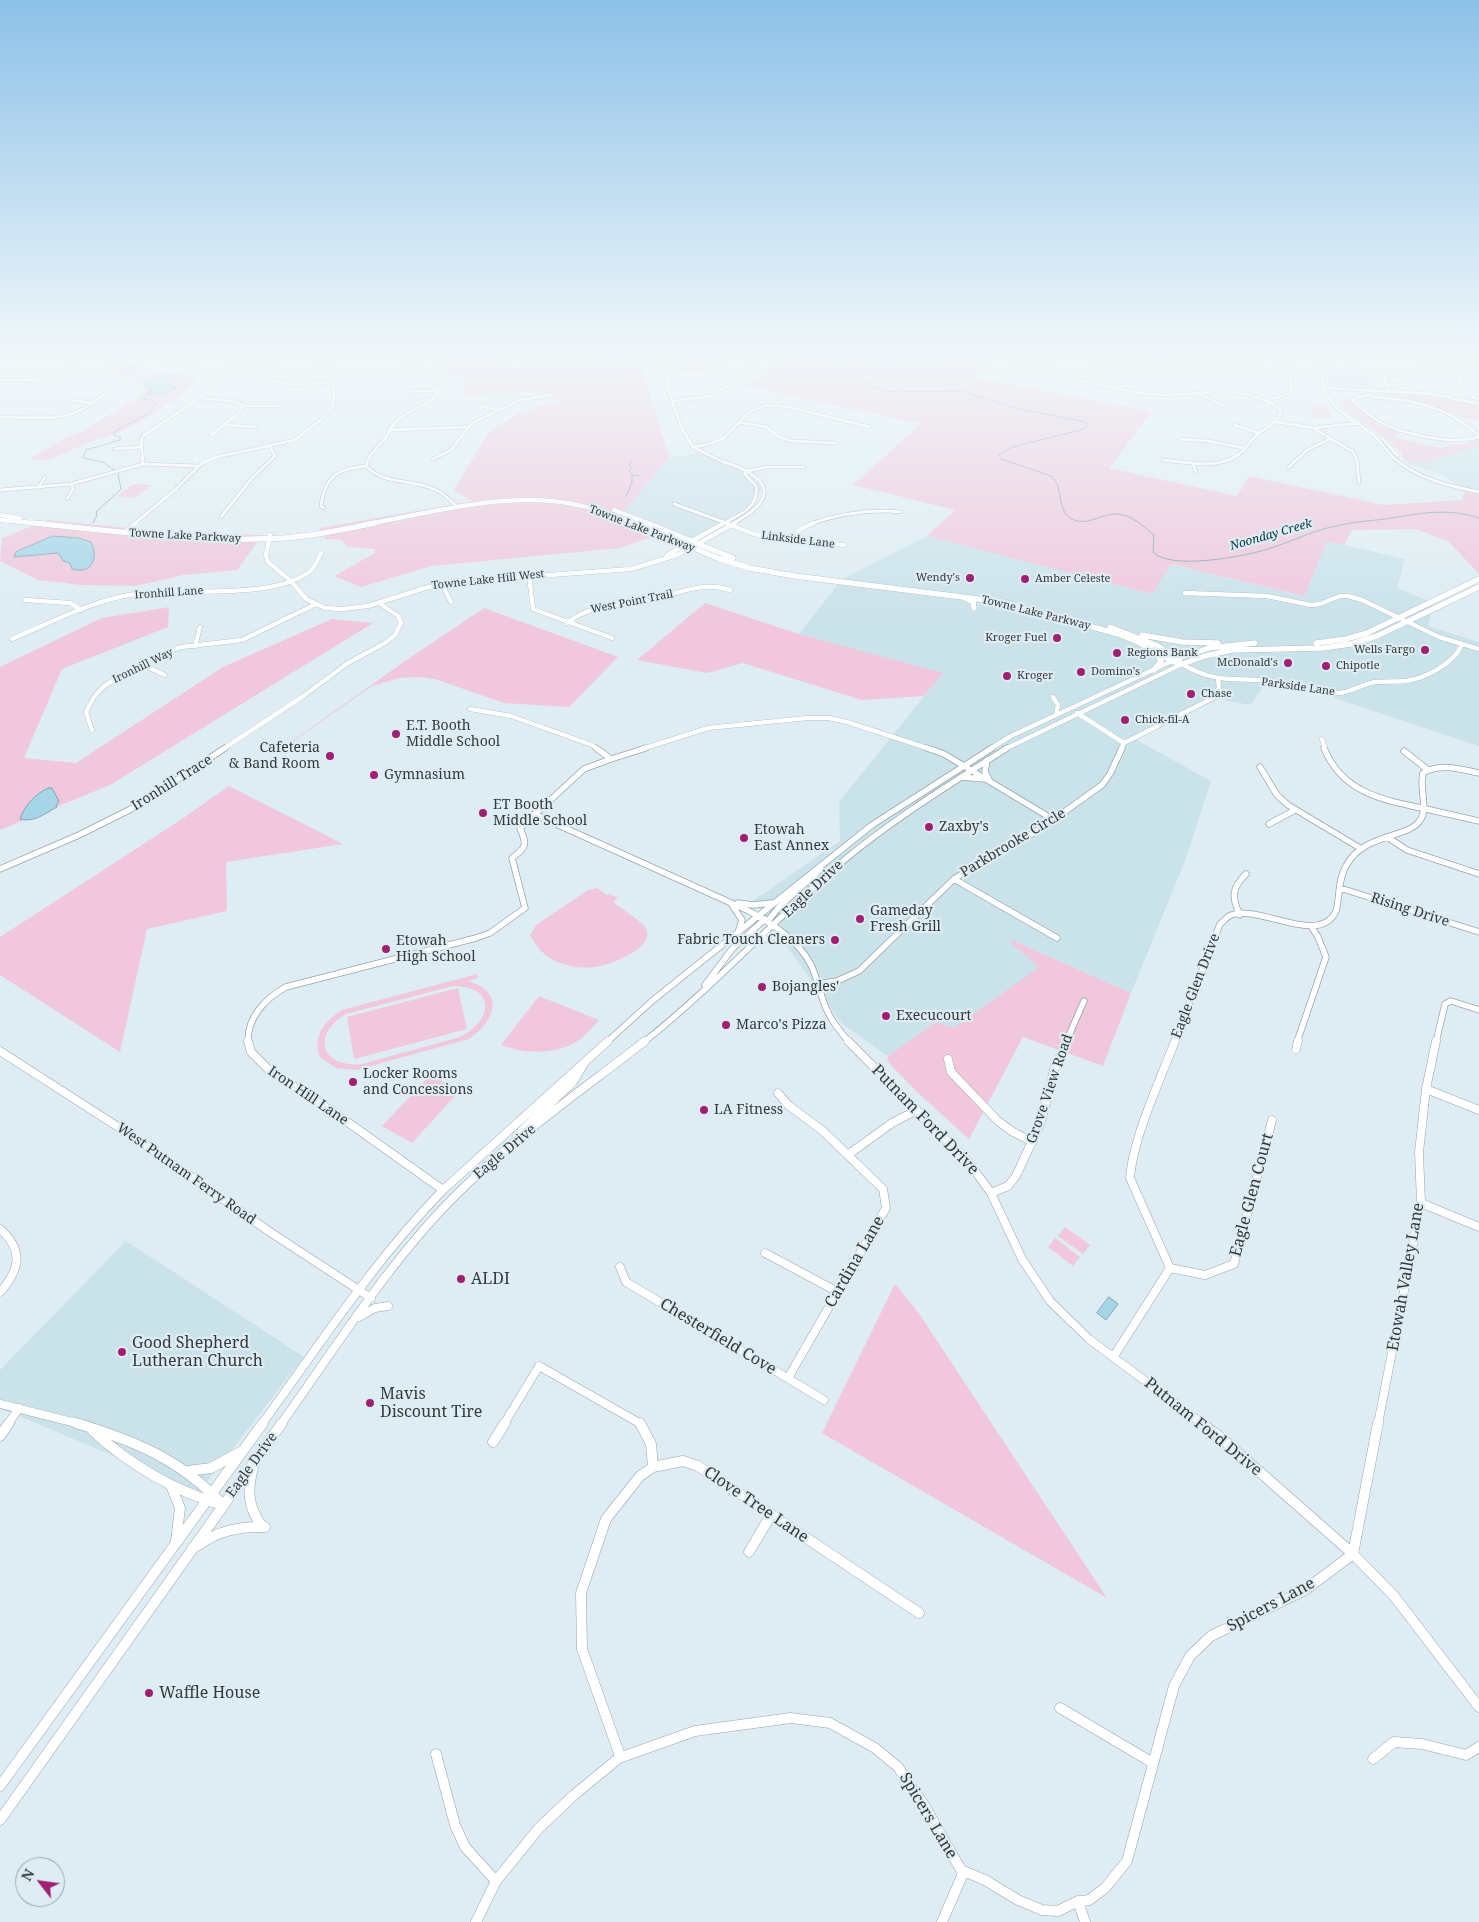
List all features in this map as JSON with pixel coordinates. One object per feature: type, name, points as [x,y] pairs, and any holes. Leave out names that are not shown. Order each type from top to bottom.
[{"type":"main road","name":"Towne Lake Parkway","points":[[0,520],[125,531],[269,537],[456,506],[519,500],[552,501],[610,514],[733,558],[770,568],[986,594],[1020,602],[1123,631],[1152,644],[1182,664]]},
{"type":"main road","name":"Towne Lake Parkway","points":[[0,515],[125,531]]},
{"type":"main road","name":"Towne Lake Parkway","points":[[692,544],[730,562],[772,573],[954,595],[1009,604],[1101,629],[1127,638],[1175,660]]},
{"type":"main road","points":[[1123,631],[1182,642],[1300,644],[1336,641],[1366,633],[1479,579]]},
{"type":"main road","points":[[1182,664],[1205,656],[1232,650],[1323,648],[1351,644],[1377,636],[1479,587]]},
{"type":"main road","points":[[954,595],[971,601],[974,608]]},
{"type":"main road","points":[[1175,660],[1209,648],[1247,643]]},
{"type":"main road","points":[[1154,670],[1161,661],[1155,652]]},
{"type":"street","points":[[141,442],[144,464]]},
{"type":"street","points":[[125,531],[176,489],[198,466],[217,457],[288,442]]},
{"type":"street","points":[[366,466],[370,455],[383,442]]},
{"type":"street","points":[[433,459],[451,450],[458,442]]},
{"type":"street","points":[[691,442],[694,447],[745,472],[767,467],[804,467]]},
{"type":"street","points":[[694,447],[714,442]]},
{"type":"street","points":[[807,442],[836,443]]},
{"type":"street","points":[[1212,442],[1244,448]]},
{"type":"street","points":[[1163,460],[1216,462],[1240,454],[1249,442]]},
{"type":"street","points":[[1289,467],[1304,450],[1326,442]]},
{"type":"street","points":[[1334,442],[1345,447],[1354,455],[1359,482]]},
{"type":"street","points":[[1380,442],[1394,458],[1407,467],[1440,482],[1479,490]]},
{"type":"street","points":[[1385,442],[1400,458],[1415,468],[1443,480],[1479,490]]},
{"type":"street","points":[[221,517],[252,478],[275,456],[270,446]]},
{"type":"street","points":[[114,449],[141,447]]},
{"type":"street","points":[[1192,462],[1196,472]]},
{"type":"street","points":[[0,490],[70,484],[144,464],[198,466]]},
{"type":"street","points":[[366,466],[375,475],[385,479],[421,484],[440,490],[456,506]]},
{"type":"street","points":[[324,508],[321,506],[323,489],[331,476],[350,468],[366,466]]},
{"type":"street","name":"Towne Lake Hill West","points":[[269,537],[266,555],[268,562],[306,599],[325,608],[342,609],[379,603],[420,588],[441,583],[529,575],[622,570],[677,555],[692,544],[754,511],[763,501],[764,487],[755,475],[745,472]]},
{"type":"street","points":[[38,488],[45,477]]},
{"type":"street","points":[[67,499],[73,490],[70,484]]},
{"type":"street","name":"Linkside Lane","points":[[674,504],[754,534],[844,545]]},
{"type":"street","points":[[793,540],[799,530],[815,524],[855,514],[885,510],[901,512]]},
{"type":"street","name":"Ironhill Lane","points":[[12,639],[81,610],[129,595],[152,592],[260,588],[289,581],[308,573],[321,553]]},
{"type":"street","points":[[529,575],[533,609],[612,638]]},
{"type":"street","points":[[441,583],[451,602]]},
{"type":"street","name":"West Point Trail","points":[[567,622],[583,612],[596,608],[644,602],[696,588],[719,586],[730,590]]},
{"type":"street","points":[[1185,593],[1267,596],[1311,605],[1320,604],[1340,596],[1348,596],[1362,600],[1439,637],[1479,649]]},
{"type":"street","points":[[25,600],[70,602],[81,610]]},
{"type":"street","name":"Ironhill Trace","points":[[0,869],[79,835],[135,807],[302,698],[348,663],[385,643],[395,635],[401,623],[398,616],[379,603]]},
{"type":"street","name":"Ironhill Way","points":[[92,730],[86,712],[98,691],[116,677],[172,650],[218,645],[242,640],[316,604]]},
{"type":"street","points":[[195,646],[200,627]]},
{"type":"street","name":"Parkside Lane","points":[[1182,664],[1203,676],[1218,679],[1270,682],[1318,691],[1343,692],[1370,683],[1413,680],[1422,677],[1452,660],[1462,645]]},
{"type":"street","name":"Eagle Drive","points":[[0,1786],[359,1290],[396,1241],[443,1190],[663,991],[880,819],[1011,736],[1175,660]]},
{"type":"street","points":[[141,664],[165,675]]},
{"type":"street","name":"Eagle Drive","points":[[0,1820],[356,1319],[420,1235],[475,1176],[636,1048],[755,942],[769,922],[906,812],[1023,739],[1182,664]]},
{"type":"street","points":[[1077,713],[1124,743],[1214,698],[1219,688],[1218,679]]},
{"type":"street","points":[[1053,697],[1058,704],[1056,715]]},
{"type":"street","points":[[1094,725],[1091,714],[1095,705]]},
{"type":"street","points":[[470,709],[511,716],[592,745],[611,759]]},
{"type":"street","name":"Iron Hill Lane","points":[[443,1190],[349,1123],[262,1065],[250,1051],[249,1037],[252,1022],[269,998],[286,987],[476,938],[490,933],[526,908],[512,858],[524,849],[526,842],[520,828],[584,769],[708,728],[829,718],[900,738],[944,754],[1054,820]]},
{"type":"street","points":[[1322,739],[1323,748],[1338,772],[1353,787],[1376,799],[1479,821]]},
{"type":"street","name":"Parkbrooke Circle","points":[[818,984],[837,981],[859,971],[954,879],[990,856],[1030,836],[1102,785],[1110,774],[1124,743]]},
{"type":"street","points":[[1404,751],[1428,770]]},
{"type":"street","points":[[987,760],[984,772],[990,781]]},
{"type":"street","points":[[1246,874],[1234,885],[1232,899],[1240,915],[1258,915],[1301,926],[1311,926],[1329,921],[1335,914],[1344,867],[1360,848],[1380,838],[1416,826],[1422,818],[1424,809],[1420,781],[1428,770],[1448,766],[1479,773]]},
{"type":"street","points":[[1260,767],[1277,795],[1295,810],[1360,848]]},
{"type":"street","points":[[960,778],[990,781]]},
{"type":"street","points":[[1269,824],[1295,810]]},
{"type":"street","name":"Putnam Ford Drive","points":[[534,814],[730,902],[769,922],[789,938],[806,958],[818,984],[824,1004],[836,1026],[852,1045],[970,1164],[991,1193],[1022,1259],[1050,1301],[1089,1339],[1220,1437],[1353,1554],[1394,1596],[1479,1707]]},
{"type":"street","points":[[1387,837],[1406,850],[1479,874]]},
{"type":"street","points":[[700,993],[732,949],[769,922],[775,912],[810,882],[825,863]]},
{"type":"street","points":[[954,879],[1057,938]]},
{"type":"street","name":"Rising Drive","points":[[1340,888],[1479,932]]},
{"type":"street","points":[[730,902],[754,905],[776,901]]},
{"type":"street","points":[[730,902],[742,920],[738,931]]},
{"type":"street","name":"Eagle Glen Drive","points":[[1170,1268],[1130,1178],[1131,1166],[1200,970],[1221,922],[1232,916],[1240,915]]},
{"type":"street","points":[[1296,1049],[1298,1038],[1326,957],[1318,937],[1311,926]]},
{"type":"street","points":[[755,942],[776,936],[789,938]]},
{"type":"street","name":"Grove View Road","points":[[991,1193],[1008,1186],[1033,1142],[1042,1122],[1054,1070],[1084,1001]]},
{"type":"street","name":"Etowah Valley Lane","points":[[1353,1554],[1421,1203],[1419,1152],[1426,1089],[1445,1004],[1451,1001],[1479,1010]]},
{"type":"street","name":"West Putnam Ferry Road","points":[[0,1051],[143,1143],[270,1232],[372,1298]]},
{"type":"street","points":[[948,1059],[951,1072],[998,1121],[1013,1132],[1033,1142]]},
{"type":"street","points":[[517,1136],[573,1082],[585,1061]]},
{"type":"street","points":[[1426,1089],[1479,1110]]},
{"type":"street","name":"Cardina Lane","points":[[778,1093],[788,1105],[823,1131],[849,1154],[882,1189],[886,1208],[788,1378]]},
{"type":"street","points":[[849,1154],[892,1124],[917,1110]]},
{"type":"street","name":"Eagle Glen Court","points":[[1170,1268],[1206,1275],[1234,1264],[1272,1120]]},
{"type":"street","points":[[1421,1203],[1479,1227]]},
{"type":"street","points":[[0,1229],[12,1238],[16,1247],[17,1258],[12,1276],[0,1292]]},
{"type":"street","points":[[765,1253],[838,1292]]},
{"type":"street","name":"Chesterfield Cove","points":[[620,1266],[626,1282],[824,1400]]},
{"type":"street","points":[[1114,1356],[1170,1268]]},
{"type":"street","points":[[356,1319],[375,1308],[388,1306]]},
{"type":"street","points":[[493,1442],[539,1366],[640,1422],[651,1444],[653,1467],[640,1476],[606,1519],[581,1593],[582,1650],[619,1753],[619,1758]]},
{"type":"street","points":[[0,1404],[73,1421],[91,1429],[121,1438],[155,1453],[187,1471],[210,1497],[223,1505]]},
{"type":"street","points":[[0,1436],[19,1408]]},
{"type":"street","points":[[91,1429],[112,1449],[172,1488],[210,1497]]},
{"type":"street","points":[[187,1471],[197,1472],[212,1469],[243,1451]]},
{"type":"street","points":[[189,1554],[204,1541],[223,1530],[245,1526],[263,1526],[253,1514],[249,1499],[249,1483],[255,1461]]},
{"type":"street","name":"Clove Tree Lane","points":[[653,1467],[683,1462],[698,1466],[919,1613]]},
{"type":"street","points":[[172,1488],[178,1497],[181,1509],[176,1543]]},
{"type":"street","points":[[749,1552],[771,1515]]},
{"type":"street","name":"Spicers Lane","points":[[476,1922],[496,1881],[539,1828],[574,1795],[619,1758],[696,1731],[791,1718],[830,1723],[874,1748],[898,1767],[924,1805],[961,1870],[971,1873],[1015,1899],[1038,1908],[1056,1912],[1078,1901],[1091,1899],[1119,1873],[1126,1860],[1174,1686],[1190,1656],[1211,1636],[1305,1590],[1353,1554]]},
{"type":"street","points":[[1060,1708],[1153,1763]]},
{"type":"street","points":[[1373,1759],[1394,1742],[1422,1744],[1466,1755],[1479,1747]]},
{"type":"street","points":[[436,1754],[455,1825],[465,1846],[496,1881]]},
{"type":"street","points":[[942,1922],[962,1876],[961,1870]]},
{"type":"street","points":[[1078,1901],[1085,1922]]},
{"type":"shaded area","points":[[60,442],[92,442],[53,458],[32,460],[33,457]]},
{"type":"shaded area","points":[[483,442],[665,442],[670,457],[622,514],[662,533],[620,548],[431,566],[361,587],[334,576],[375,553],[375,549],[347,547],[342,540],[325,539],[319,528],[472,501],[454,490]]},
{"type":"shaded area","points":[[901,442],[1129,442],[1109,468],[1237,496],[1249,476],[1384,505],[1462,500],[1465,490],[1479,495],[1479,574],[1448,541],[1415,529],[1352,530],[1344,545],[1327,541],[1304,596],[1171,564],[1152,594],[927,536],[955,510],[853,485]]},
{"type":"shaded area","points":[[1391,442],[1414,442],[1439,448],[1479,442],[1479,446],[1424,463],[1405,461]]},
{"type":"shaded area","points":[[1473,442],[1479,442],[1479,495],[1465,490],[1440,474],[1402,461]]},
{"type":"shaded area","points":[[701,453],[736,468],[762,488],[750,504],[686,545],[621,514],[671,457]]},
{"type":"shaded area","points":[[133,484],[152,485],[135,498],[117,496]]},
{"type":"shaded area","points":[[47,520],[180,533],[262,535],[237,570],[183,575],[135,586],[81,585],[39,580],[0,561],[2,538]]},
{"type":"shaded area","points":[[927,536],[1152,594],[1170,564],[1303,596],[1327,541],[1405,559],[1397,588],[1434,603],[1428,626],[1479,642],[1479,746],[1332,697],[1265,684],[1250,705],[1219,699],[1135,739],[1211,781],[1185,861],[1131,993],[1014,941],[1011,942],[1040,967],[954,1029],[936,1022],[888,1056],[842,1024],[754,900],[840,841],[839,802],[942,674],[799,634],[842,579]]},
{"type":"shaded area","points":[[705,603],[799,634],[943,673],[924,696],[862,700],[743,663],[707,673],[637,660]]},
{"type":"shaded area","points":[[169,607],[168,627],[62,669],[24,758],[76,763],[223,667],[332,619],[373,623],[110,785],[0,830],[0,667],[102,618]]},
{"type":"shaded area","points":[[484,608],[618,657],[569,707],[504,703],[435,679],[419,677],[399,678],[372,686],[229,786],[343,844],[226,862],[227,911],[147,929],[120,1052],[0,975],[0,937],[182,819],[408,659]]},
{"type":"shaded area","points":[[597,888],[607,895],[610,894],[618,898],[613,902],[643,924],[647,932],[646,940],[632,953],[612,963],[590,968],[566,965],[547,956],[530,936],[536,925],[588,890]]},
{"type":"shaded area","points":[[1014,941],[1131,993],[1103,1066],[1023,1037],[969,1139],[917,1092],[887,1061],[888,1056],[936,1022],[954,1028],[1039,967],[1010,942]]},
{"type":"shaded area","points":[[477,974],[478,978],[468,981],[488,992],[492,1000],[490,1016],[478,1032],[469,1039],[356,1070],[336,1068],[320,1057],[318,1049],[319,1036],[325,1024],[342,1010]],"holes":[[[453,986],[467,987],[477,992],[483,998],[485,1005],[484,1013],[479,1022],[460,1037],[362,1064],[348,1064],[337,1061],[326,1048],[325,1040],[328,1031],[335,1022],[346,1014]]]},
{"type":"shaded area","points":[[458,988],[467,1029],[354,1059],[347,1017]]},
{"type":"shaded area","points":[[539,996],[599,1020],[585,1035],[574,1043],[554,1050],[533,1052],[501,1045]]},
{"type":"shaded area","points":[[430,1075],[460,1090],[412,1143],[382,1126]]},
{"type":"shaded area","points":[[1065,1227],[1090,1245],[1083,1254],[1058,1236]]},
{"type":"shaded area","points":[[1055,1238],[1080,1257],[1073,1266],[1048,1247]]},
{"type":"shaded area","points":[[126,1241],[304,1357],[199,1492],[0,1408],[0,1370]]},
{"type":"shaded area","points":[[895,1284],[918,1312],[1107,1598],[822,1433]]},
{"type":"water","points":[[53,536],[79,538],[91,542],[94,559],[89,567],[79,570],[72,569],[70,563],[63,561],[57,553],[14,557],[16,552]]},
{"type":"water","points":[[49,788],[52,788],[59,801],[57,807],[35,819],[20,819],[32,800]]},
{"type":"water","points":[[1109,1297],[1118,1304],[1106,1320],[1097,1313]]},
{"type":"waterway","points":[[114,442],[86,450],[83,458],[103,462],[114,470]]},
{"type":"waterway","name":"Noonday Creek","points":[[1034,442],[1012,447],[999,455],[1001,459],[1051,476],[1058,486],[1064,510],[1072,519],[1089,521],[1111,514],[1128,516],[1154,535],[1153,552],[1162,558],[1175,561],[1210,560],[1245,555],[1328,528],[1354,523],[1444,512],[1479,518]]},
{"type":"waterway","points":[[632,460],[629,465],[631,468],[629,471],[632,475]]},
{"type":"waterway","points":[[93,523],[97,515],[96,512],[121,489],[118,474]]},
{"type":"waterway","points":[[626,497],[632,482],[632,475]]},
{"type":"waterway","points":[[632,475],[640,476]]},
{"type":"place","name":"Wendy's","points":[[970,578]]},
{"type":"place","name":"Amber Celeste","points":[[1025,579]]},
{"type":"place","name":"Kroger Fuel","points":[[1057,638]]},
{"type":"place","name":"Wells Fargo","points":[[1425,650]]},
{"type":"place","name":"Regions Bank","points":[[1117,653]]},
{"type":"place","name":"McDonald's","points":[[1288,663]]},
{"type":"place","name":"Chipotle","points":[[1326,666]]},
{"type":"place","name":"Domino's","points":[[1081,672]]},
{"type":"place","name":"Kroger","points":[[1007,676]]},
{"type":"place","name":"Chase","points":[[1191,694]]},
{"type":"place","name":"Chick-fil-A","points":[[1125,720]]},
{"type":"place","name":"E.T. Booth Middle School","points":[[396,734]]},
{"type":"place","name":"Cafeteria & Band Room","points":[[330,756]]},
{"type":"place","name":"Gymnasium","points":[[374,775]]},
{"type":"place","name":"ET Booth Middle School","points":[[483,813]]},
{"type":"place","name":"Zaxby's","points":[[929,827]]},
{"type":"place","name":"Etowah East Annex","points":[[744,838]]},
{"type":"place","name":"Gameday Fresh Grill","points":[[860,919]]},
{"type":"place","name":"Fabric Touch Cleaners","points":[[835,940]]},
{"type":"place","name":"Etowah High School","points":[[386,949]]},
{"type":"place","name":"Bojangles'","points":[[762,987]]},
{"type":"place","name":"Execucourt","points":[[886,1016]]},
{"type":"place","name":"Marco's Pizza","points":[[726,1025]]},
{"type":"place","name":"Locker Rooms and Concessions","points":[[353,1082]]},
{"type":"place","name":"LA Fitness","points":[[704,1110]]},
{"type":"place","name":"ALDI","points":[[461,1279]]},
{"type":"place","name":"Good Shepherd Lutheran Church","points":[[122,1352]]},
{"type":"place","name":"Mavis Discount Tire","points":[[370,1403]]},
{"type":"place","name":"Waffle House","points":[[149,1693]]}]
